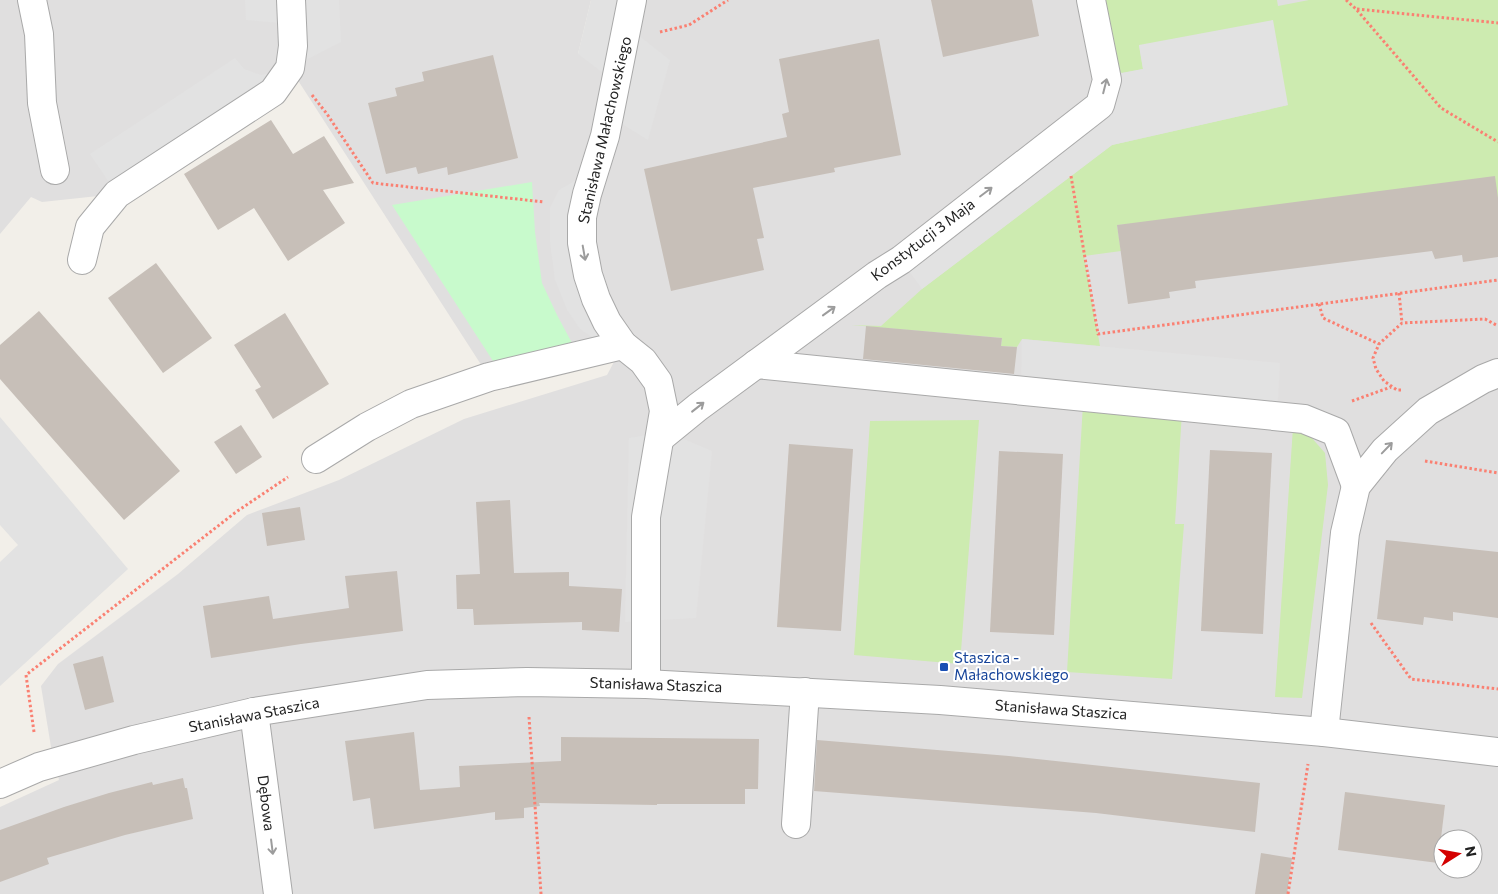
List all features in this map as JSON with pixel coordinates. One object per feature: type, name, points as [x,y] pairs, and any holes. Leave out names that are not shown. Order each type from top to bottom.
[{"type":"street","points":[[32,0],[38,34],[42,103],[54,170]]},
{"type":"street","points":[[82,260],[90,227],[117,194],[273,92],[290,68],[293,46],[291,0]]},
{"type":"street","name":"Stanisława Małachowskiego","points":[[632,0],[605,136],[582,217],[582,243],[588,275],[596,300],[607,322],[623,345],[643,361],[658,382],[664,411],[646,517],[646,684]]},
{"type":"street","name":"Konstytucji 3 Maja","points":[[660,438],[756,364],[877,275],[901,260],[1100,105],[1107,80],[1091,0]]},
{"type":"street","points":[[316,459],[367,426],[411,404],[489,377],[623,345]]},
{"type":"street","points":[[756,364],[1304,419],[1336,432],[1356,486]]},
{"type":"street","points":[[1324,732],[1345,533],[1356,486],[1382,454],[1428,410],[1483,379],[1498,373]]},
{"type":"street","name":"Stanisława Staszica","points":[[0,784],[40,767],[134,740],[254,712],[428,685],[527,682],[646,684],[940,700],[1324,732],[1498,752]]},
{"type":"street","points":[[796,824],[805,692]]},
{"type":"street","name":"Dębowa","points":[[254,712],[278,894]]},
{"type":"path","points":[[656,32],[689,25],[728,0]]},
{"type":"path","points":[[1346,0],[1356,9],[1441,108],[1498,142]]},
{"type":"path","points":[[1356,9],[1498,23]]},
{"type":"path","points":[[290,68],[327,114],[373,183],[544,202]]},
{"type":"path","points":[[1071,176],[1098,334],[1498,280]]},
{"type":"path","points":[[1399,293],[1402,323]]},
{"type":"path","points":[[1319,304],[1323,318],[1379,344]]},
{"type":"path","points":[[1407,390],[1398,390],[1384,381],[1376,370],[1373,358],[1379,344],[1402,323],[1485,319],[1498,324]]},
{"type":"path","points":[[1382,454],[1498,473]]},
{"type":"path","points":[[34,733],[26,675],[236,512],[316,459]]},
{"type":"path","points":[[1340,580],[1411,679],[1498,689]]},
{"type":"path","points":[[527,682],[541,894]]},
{"type":"path","points":[[1288,894],[1308,762]]},
{"type":"shaded area","points":[[0,0],[591,0],[578,54],[631,0],[1498,0],[1498,894],[0,894],[0,807],[59,780],[51,747],[41,686],[58,664],[178,574],[247,515],[339,480],[464,419],[607,375],[623,345],[489,377],[290,68],[117,194],[42,202],[31,197],[0,234]]},
{"type":"shaded area","points":[[245,0],[339,0],[341,42],[290,68],[292,24],[246,20]]},
{"type":"shaded area","points":[[591,0],[632,0],[628,27],[670,60],[648,140],[609,116],[616,83],[578,54]]},
{"type":"shaded area","points":[[1273,20],[1288,105],[1112,145],[922,289],[901,260],[1100,105],[1106,69],[1122,73],[1143,69],[1139,45]]},
{"type":"shaded area","points":[[235,58],[244,69],[261,75],[290,68],[117,194],[90,154]]},
{"type":"shaded area","points":[[595,169],[587,194],[607,322],[599,342],[580,329],[567,310],[555,280],[550,242],[550,208],[559,190]]},
{"type":"shaded area","points":[[1022,339],[1280,363],[1277,416],[1021,391]]},
{"type":"shaded area","points":[[0,417],[128,569],[0,686],[0,562],[18,545],[0,525]]},
{"type":"shaded area","points":[[667,432],[712,451],[696,618],[625,622],[629,438]]},
{"type":"green space","points":[[1091,0],[1277,0],[1278,6],[1309,0],[1498,0],[1498,198],[1117,225],[1121,251],[1084,256],[1100,346],[1022,339],[1017,347],[1001,346],[1002,338],[851,325],[881,326],[922,289],[1112,145],[1288,105],[1139,45],[1143,69],[1122,73],[1106,69]]},
{"type":"green space","points":[[532,182],[535,232],[542,283],[572,343],[493,361],[392,205]]},
{"type":"green space","points":[[1083,404],[1182,412],[1175,524],[1184,524],[1172,679],[1067,672]]},
{"type":"green space","points":[[979,420],[960,664],[854,655],[870,421]]},
{"type":"green space","points":[[1293,427],[1311,437],[1325,453],[1328,485],[1302,698],[1275,697]]},
{"type":"building","points":[[931,0],[1032,0],[1039,36],[943,57]]},
{"type":"building","points":[[879,39],[901,155],[834,168],[835,172],[753,188],[764,238],[757,239],[764,270],[671,291],[644,169],[787,137],[782,114],[789,112],[779,59]]},
{"type":"building","points":[[493,55],[518,158],[448,175],[447,167],[418,174],[416,167],[386,174],[368,103],[397,96],[395,88],[424,81],[422,72]]},
{"type":"building","points":[[271,120],[293,154],[324,136],[354,183],[323,190],[345,223],[288,261],[254,208],[218,230],[184,174]]},
{"type":"building","points":[[1495,176],[1498,198],[1498,257],[1463,262],[1462,255],[1435,259],[1432,251],[1195,281],[1196,288],[1169,292],[1170,298],[1128,304],[1117,225]]},
{"type":"building","points":[[156,263],[212,338],[163,373],[108,298]]},
{"type":"building","points":[[39,311],[180,471],[124,520],[0,379],[0,345]]},
{"type":"building","points":[[285,313],[329,384],[273,419],[255,390],[261,387],[234,345]]},
{"type":"building","points":[[866,326],[1002,338],[1001,346],[1017,347],[1014,374],[863,359]]},
{"type":"building","points":[[241,425],[262,457],[236,474],[214,442]]},
{"type":"building","points":[[789,444],[853,449],[841,631],[777,627]]},
{"type":"building","points":[[1210,450],[1272,453],[1263,634],[1201,631]]},
{"type":"building","points":[[999,451],[1063,454],[1054,635],[990,632]]},
{"type":"building","points":[[510,500],[514,573],[569,572],[569,586],[622,589],[619,632],[582,630],[582,622],[474,625],[473,609],[457,609],[456,575],[480,574],[476,502]]},
{"type":"building","points":[[300,507],[305,540],[267,546],[262,513]]},
{"type":"building","points":[[1386,540],[1498,552],[1498,618],[1453,612],[1453,621],[1424,617],[1423,625],[1377,619]]},
{"type":"building","points":[[397,571],[403,631],[211,658],[203,606],[269,596],[273,619],[349,608],[345,576]]},
{"type":"building","points":[[103,656],[114,702],[85,710],[73,664]]},
{"type":"building","points":[[414,732],[420,790],[460,787],[459,766],[561,761],[561,737],[759,739],[758,789],[745,789],[745,804],[539,803],[540,806],[524,808],[524,818],[495,820],[495,812],[374,829],[370,798],[353,801],[345,741]]},
{"type":"building","points":[[817,740],[1009,756],[1260,783],[1255,832],[1096,813],[814,791]]},
{"type":"building","points":[[183,778],[185,788],[187,788],[193,819],[125,835],[47,858],[49,864],[0,882],[0,830],[109,793],[152,782],[153,785]]},
{"type":"building","points":[[1345,792],[1445,805],[1442,829],[1433,829],[1433,862],[1338,850]]},
{"type":"building","points":[[1261,853],[1292,858],[1287,894],[1255,894]]},
{"type":"place","name":"Staszica - Małachowskiego","points":[[944,667]]}]
